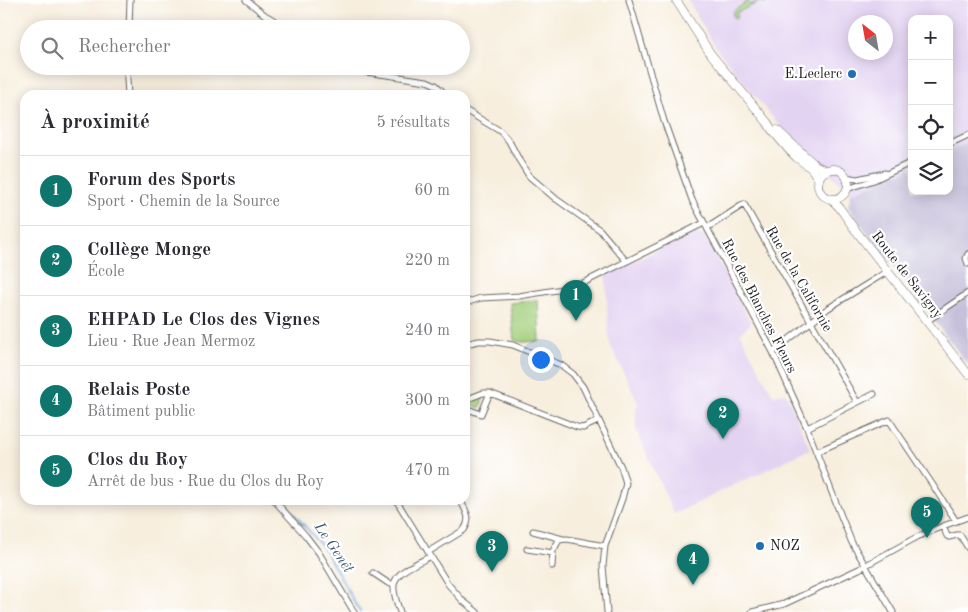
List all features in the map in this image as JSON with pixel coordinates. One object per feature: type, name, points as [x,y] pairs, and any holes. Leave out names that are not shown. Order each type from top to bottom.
[{"type":"main road","points":[[676,0],[710,53],[733,82],[772,130],[797,157],[812,169],[819,180]]},
{"type":"main road","points":[[797,157],[827,170],[838,170],[846,177],[848,181],[843,206],[845,216]]},
{"type":"main road","points":[[827,170],[819,180],[818,185],[821,193],[831,199],[837,199],[845,192]]},
{"type":"main road","name":"Route de Savigny","points":[[831,199],[968,374]]},
{"type":"street","points":[[129,20],[130,0]]},
{"type":"street","points":[[246,0],[274,20]]},
{"type":"street","name":"Rue des Blanches Fleurs","points":[[629,0],[664,121],[688,188],[705,226],[773,352],[816,452],[846,530],[894,612]]},
{"type":"street","points":[[127,75],[128,90]]},
{"type":"street","points":[[386,75],[427,81],[436,85],[441,90]]},
{"type":"street","points":[[470,113],[500,131],[509,142],[529,176],[556,199],[600,230],[626,262]]},
{"type":"street","points":[[953,142],[968,136]]},
{"type":"street","points":[[846,177],[857,179],[888,172],[908,164]]},
{"type":"street","points":[[845,192],[888,172]]},
{"type":"street","name":"Rue de la Californie","points":[[705,226],[744,204],[857,402]]},
{"type":"street","points":[[470,301],[481,298],[500,300],[575,287],[705,226]]},
{"type":"street","points":[[968,254],[966,258],[968,264]]},
{"type":"street","points":[[773,352],[827,309],[888,271]]},
{"type":"street","points":[[927,321],[968,293]]},
{"type":"street","points":[[502,335],[503,342]]},
{"type":"street","points":[[470,343],[490,340],[513,345],[568,369],[582,387],[621,467],[626,483],[605,546],[603,566],[607,612]]},
{"type":"street","points":[[470,398],[490,393],[577,427],[583,428],[598,421]]},
{"type":"street","points":[[470,410],[481,414],[490,393]]},
{"type":"street","points":[[806,428],[874,394]]},
{"type":"street","points":[[816,452],[889,420],[956,522]]},
{"type":"street","points":[[278,505],[319,553],[354,612]]},
{"type":"street","points":[[399,505],[448,584],[477,612]]},
{"type":"street","points":[[400,612],[394,594],[394,581],[398,575],[464,530],[468,524],[468,515],[463,505]]},
{"type":"street","points":[[752,612],[784,604],[866,565],[918,537],[968,517]]},
{"type":"street","points":[[942,526],[947,536],[960,535],[968,548]]},
{"type":"street","points":[[533,531],[563,539],[605,546]]},
{"type":"street","points":[[552,566],[553,553],[559,540],[563,539]]},
{"type":"street","points":[[527,548],[553,553]]},
{"type":"street","points":[[373,573],[394,585]]},
{"type":"shaded area","points":[[688,0],[968,0],[968,142],[953,149],[953,15],[908,15],[908,170],[851,193],[782,129],[715,47]]},
{"type":"shaded area","points":[[968,142],[968,365],[848,207],[851,193],[908,170],[908,195],[953,195],[953,149]]},
{"type":"shaded area","points":[[693,233],[705,236],[751,323],[740,334],[773,395],[786,393],[810,449],[674,514],[636,429],[636,407],[639,405],[610,344],[606,275]]},
{"type":"green space","points":[[763,0],[765,4],[762,1],[736,13],[738,17],[735,18],[733,15],[735,10],[748,1],[750,5]]},
{"type":"green space","points":[[538,300],[540,341],[523,342],[514,340],[510,303]]},
{"type":"green space","points":[[484,395],[480,408],[470,405],[470,399]]},
{"type":"waterway","name":"Le Genêt","points":[[286,505],[323,547],[360,612]]},
{"type":"place","name":"E.Leclerc","points":[[852,74]]},
{"type":"place","name":"Forum des Sports","points":[[576,321]]},
{"type":"place","name":"Collège Monge","points":[[723,439]]},
{"type":"place","name":"Clos du Roy","points":[[927,538]]},
{"type":"place","name":"NOZ","points":[[760,546]]},
{"type":"place","name":"EHPAD Le Clos des Vignes","points":[[492,572]]},
{"type":"place","name":"Relais Poste","points":[[693,585]]}]
